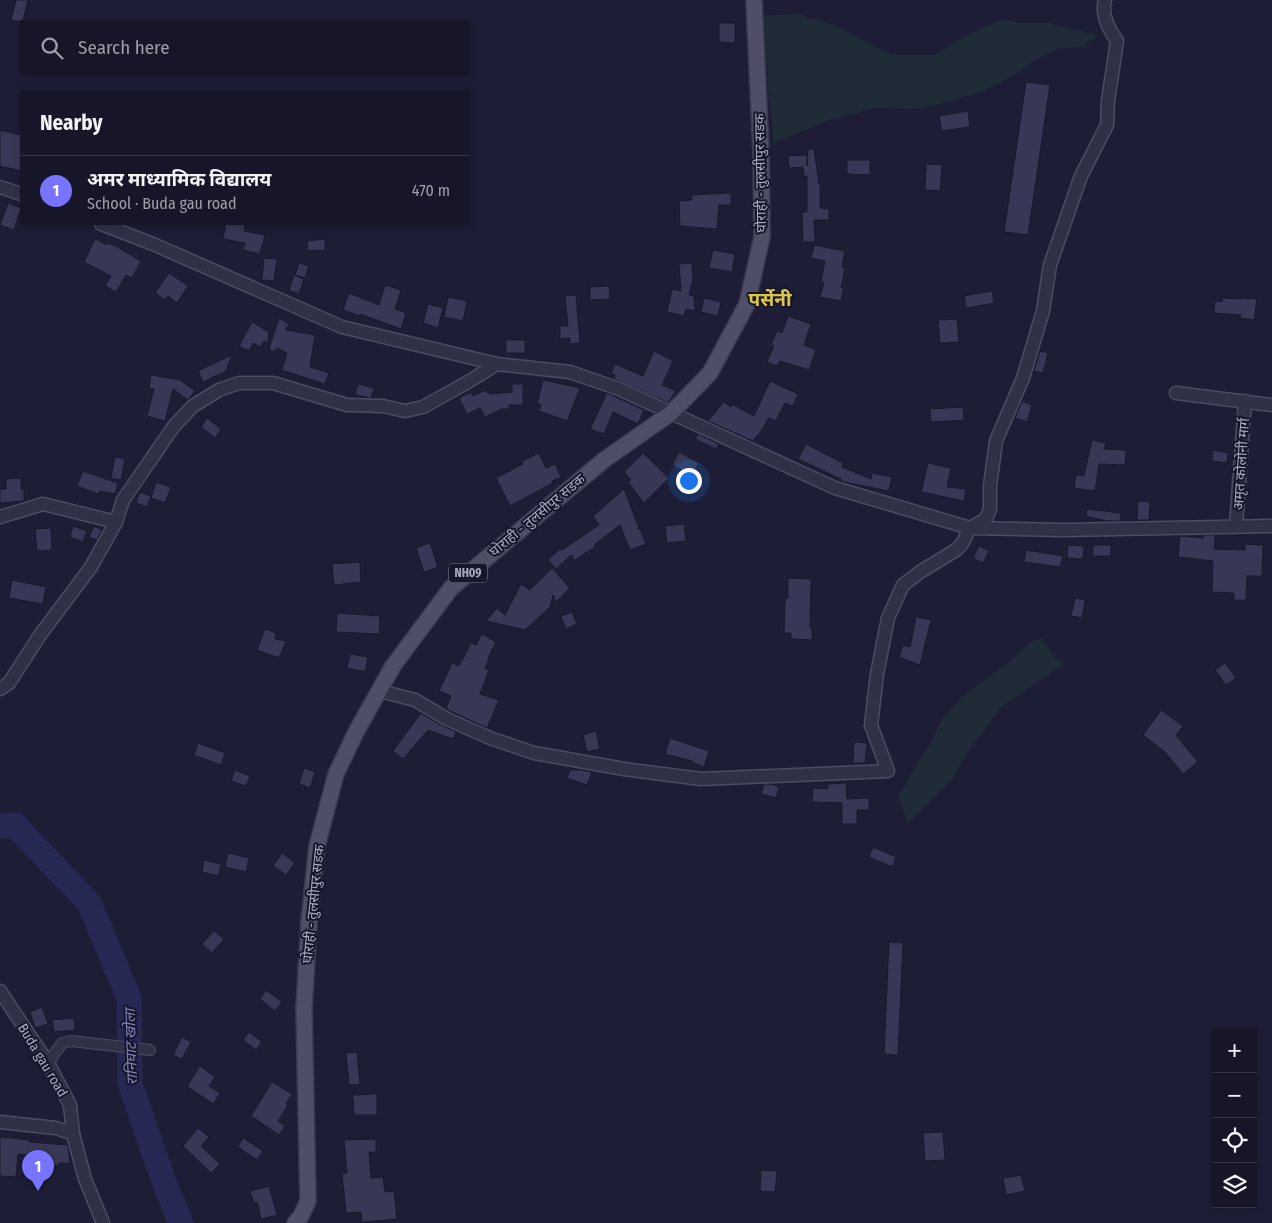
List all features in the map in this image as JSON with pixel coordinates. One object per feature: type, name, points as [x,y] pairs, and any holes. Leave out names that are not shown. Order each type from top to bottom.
[{"type":"main road","name":"घोराही - तुलसीपुर सडक","points":[[295,1223],[301,1216],[308,1201],[304,1008],[309,922],[317,846],[336,774],[356,732],[393,666],[451,588],[604,460],[672,414],[710,373],[746,304],[762,237],[761,153],[754,0]]},
{"type":"street","points":[[380,691],[416,700],[447,719],[490,738],[534,753],[624,769],[701,779],[888,771],[871,725],[877,674],[888,618],[902,585],[956,550],[962,544],[970,528],[986,519],[990,509],[990,486],[996,441],[1022,378],[1043,311],[1050,265],[1081,176],[1107,125],[1117,41],[1111,33],[1105,18],[1105,0]]},
{"type":"street","points":[[0,187],[20,194]]},
{"type":"street","points":[[103,225],[153,244],[342,327],[496,364],[570,372],[618,389],[835,488],[970,528],[1063,530],[1272,526]]},
{"type":"street","points":[[0,689],[9,683],[40,635],[91,567],[116,522],[123,500],[174,426],[193,406],[219,390],[239,383],[274,383],[347,405],[383,406],[405,410],[423,407],[496,364]]},
{"type":"street","points":[[1176,393],[1272,405]]},
{"type":"street","name":"अमृत कोलोनी मार्ग","points":[[1236,526],[1245,401]]},
{"type":"street","points":[[0,517],[43,504],[116,522]]},
{"type":"street","name":"Buda gau road","points":[[0,991],[48,1062],[70,1106],[73,1134],[85,1179],[103,1223]]},
{"type":"street","points":[[48,1062],[62,1043],[70,1041],[150,1050]]},
{"type":"street","points":[[0,1122],[56,1128],[73,1134]]},
{"type":"shaded area","points":[[797,14],[831,24],[892,55],[934,55],[970,34],[1002,19],[1019,23],[1048,23],[1097,35],[1084,47],[1059,48],[982,92],[921,109],[875,108],[826,121],[774,143],[768,88],[764,16]]},
{"type":"shaded area","points":[[1042,639],[1054,656],[1064,664],[1000,708],[970,749],[952,779],[907,824],[899,795],[942,720],[962,697],[1011,661],[1030,642]]},
{"type":"building","points":[[16,0],[28,0],[23,20],[20,20],[20,22],[11,20]]},
{"type":"building","points":[[719,23],[735,23],[735,43],[719,42]]},
{"type":"building","points":[[1026,82],[1050,85],[1028,235],[1004,232]]},
{"type":"building","points":[[968,111],[970,127],[942,131],[939,116]]},
{"type":"building","points":[[0,130],[20,135],[20,171],[0,166]]},
{"type":"building","points":[[814,149],[820,184],[820,208],[829,209],[829,220],[814,220],[815,242],[803,242],[802,212],[807,212],[807,176],[804,177],[803,167],[789,168],[788,156],[807,155],[807,166],[808,150]]},
{"type":"building","points":[[847,160],[870,160],[870,175],[847,174]]},
{"type":"building","points":[[926,164],[942,165],[940,191],[925,190]]},
{"type":"building","points":[[731,193],[731,205],[719,205],[717,229],[680,226],[679,201],[692,200],[691,195]]},
{"type":"building","points":[[8,203],[20,208],[14,230],[0,225]]},
{"type":"building","points":[[226,225],[245,225],[244,231],[265,235],[260,254],[243,250],[245,243],[223,239]]},
{"type":"building","points":[[95,239],[107,245],[107,243],[116,246],[141,261],[132,278],[126,275],[116,292],[105,286],[111,276],[84,262]]},
{"type":"building","points":[[325,239],[325,250],[308,251],[307,241]]},
{"type":"building","points":[[814,245],[845,251],[842,267],[845,268],[841,288],[844,288],[841,301],[820,297],[824,282],[821,282],[825,261],[811,258]]},
{"type":"building","points":[[713,250],[735,254],[732,272],[709,268]]},
{"type":"building","points":[[264,258],[277,259],[274,281],[262,280]]},
{"type":"building","points":[[299,263],[309,266],[305,278],[295,275]]},
{"type":"building","points":[[692,263],[693,279],[689,295],[694,296],[695,311],[686,309],[684,316],[667,312],[672,289],[681,291],[679,264]]},
{"type":"building","points":[[169,273],[188,286],[177,303],[168,296],[165,300],[155,293]]},
{"type":"building","points":[[294,275],[304,279],[299,294],[289,290]]},
{"type":"building","points":[[385,285],[401,290],[395,309],[406,313],[401,329],[343,310],[349,293],[379,305]]},
{"type":"building","points":[[609,286],[610,299],[590,300],[590,287]]},
{"type":"building","points":[[992,291],[994,303],[966,308],[964,296]]},
{"type":"building","points":[[576,295],[580,343],[570,344],[570,338],[560,339],[560,326],[568,326],[565,296]]},
{"type":"building","points":[[448,297],[467,301],[463,321],[444,317]]},
{"type":"building","points":[[704,298],[721,302],[718,316],[701,312]]},
{"type":"building","points":[[1223,298],[1257,299],[1254,320],[1240,318],[1241,315],[1214,313],[1215,301],[1222,302]]},
{"type":"building","points":[[428,304],[443,308],[438,328],[423,323]]},
{"type":"building","points":[[788,316],[811,324],[804,345],[816,350],[809,370],[780,361],[777,366],[767,362],[774,346],[771,345],[777,331],[782,333]]},
{"type":"building","points":[[279,318],[289,324],[286,330],[315,335],[310,367],[329,373],[325,384],[282,370],[287,353],[277,348],[274,352],[269,349]]},
{"type":"building","points":[[957,319],[959,342],[940,343],[938,320]]},
{"type":"building","points":[[252,322],[269,332],[268,343],[264,341],[260,347],[253,343],[249,351],[239,346]]},
{"type":"building","points":[[506,340],[525,340],[525,353],[506,353]]},
{"type":"building","points":[[654,351],[673,361],[662,385],[676,391],[668,403],[614,379],[615,375],[611,374],[615,364],[643,376]]},
{"type":"building","points":[[1040,351],[1048,353],[1043,373],[1034,371]]},
{"type":"building","points":[[232,355],[226,371],[203,382],[198,371]]},
{"type":"building","points":[[151,375],[180,380],[195,391],[188,400],[173,389],[165,421],[147,416],[154,389],[149,388]]},
{"type":"building","points":[[543,380],[580,388],[567,421],[539,411],[541,404],[537,404]]},
{"type":"building","points":[[770,381],[798,394],[793,406],[785,403],[776,421],[769,418],[753,441],[708,421],[724,402],[731,407],[732,404],[754,416]]},
{"type":"building","points":[[358,384],[374,388],[371,398],[355,395]]},
{"type":"building","points":[[512,384],[523,384],[523,405],[509,405],[509,409],[502,409],[485,417],[480,408],[467,414],[459,398],[471,392],[473,396],[486,390],[489,394],[512,392]]},
{"type":"building","points":[[607,393],[644,410],[638,424],[613,412],[604,434],[590,429]]},
{"type":"building","points":[[1022,401],[1032,405],[1027,422],[1015,418]]},
{"type":"building","points":[[963,407],[964,420],[931,422],[930,409]]},
{"type":"building","points":[[207,418],[221,429],[215,438],[201,427]]},
{"type":"building","points":[[698,434],[719,444],[716,449],[695,439]]},
{"type":"building","points":[[1092,440],[1106,443],[1104,449],[1126,450],[1125,465],[1099,464],[1095,491],[1074,488],[1076,475],[1084,476]]},
{"type":"building","points":[[806,444],[843,463],[842,467],[871,479],[872,473],[892,477],[889,491],[841,481],[841,479],[798,459]]},
{"type":"building","points":[[1213,450],[1228,453],[1227,463],[1212,461]]},
{"type":"building","points":[[679,452],[699,463],[693,473],[687,470],[685,472],[672,465]]},
{"type":"building","points":[[539,453],[546,468],[555,464],[561,477],[510,506],[496,478]]},
{"type":"building","points":[[643,453],[669,478],[644,503],[628,482],[631,480],[624,472]]},
{"type":"building","points":[[115,457],[125,459],[121,480],[111,478]]},
{"type":"building","points":[[928,463],[951,468],[947,487],[966,489],[964,501],[921,492]]},
{"type":"building","points":[[83,471],[118,483],[115,494],[100,491],[98,494],[77,486]]},
{"type":"building","points":[[21,478],[21,489],[24,489],[24,501],[0,503],[0,489],[6,489],[6,479]]},
{"type":"building","points":[[156,482],[171,487],[165,503],[151,498]]},
{"type":"building","points":[[624,489],[639,528],[637,529],[640,529],[646,544],[630,550],[620,525],[594,545],[595,547],[575,560],[571,555],[556,569],[548,560],[560,549],[562,550],[599,525],[593,516]]},
{"type":"building","points":[[140,492],[151,496],[147,507],[136,503]]},
{"type":"building","points":[[1138,501],[1150,502],[1149,520],[1137,520]]},
{"type":"building","points":[[1087,509],[1121,513],[1120,521],[1107,521],[1086,516]]},
{"type":"building","points":[[684,524],[686,541],[667,543],[665,526]]},
{"type":"building","points":[[73,526],[87,531],[83,542],[70,537]]},
{"type":"building","points":[[94,526],[102,530],[97,540],[89,537]]},
{"type":"building","points":[[51,528],[52,550],[37,551],[35,529]]},
{"type":"building","points":[[1204,535],[1215,535],[1214,549],[1245,550],[1245,544],[1263,545],[1262,576],[1247,576],[1246,600],[1234,600],[1234,593],[1212,592],[1213,561],[1178,557],[1180,536],[1203,538]]},
{"type":"building","points":[[430,543],[438,567],[424,572],[416,548]]},
{"type":"building","points":[[1068,545],[1084,546],[1083,559],[1067,558]]},
{"type":"building","points":[[1093,545],[1111,545],[1111,556],[1093,556]]},
{"type":"building","points":[[979,546],[989,551],[983,563],[973,558]]},
{"type":"building","points":[[1026,550],[1063,556],[1060,567],[1024,562]]},
{"type":"building","points":[[360,562],[361,582],[334,585],[332,564]]},
{"type":"building","points":[[552,568],[570,588],[556,602],[553,595],[550,607],[525,630],[486,621],[497,608],[505,615],[521,584],[530,590]]},
{"type":"building","points":[[788,578],[811,579],[810,628],[812,628],[812,640],[791,639],[791,633],[784,633],[785,598],[788,598]]},
{"type":"building","points":[[12,580],[46,587],[43,604],[9,598]]},
{"type":"building","points":[[1075,598],[1085,600],[1082,618],[1071,616]]},
{"type":"building","points":[[572,612],[577,624],[566,629],[561,616]]},
{"type":"building","points":[[337,613],[380,616],[379,634],[336,632]]},
{"type":"building","points":[[916,617],[931,620],[920,665],[899,657],[903,645],[910,647]]},
{"type":"building","points":[[265,629],[276,633],[275,639],[286,641],[279,658],[257,650]]},
{"type":"building","points":[[482,634],[496,642],[488,658],[485,669],[489,670],[480,694],[499,700],[487,728],[446,709],[451,696],[439,691],[452,663],[459,666],[471,643],[476,645]]},
{"type":"building","points":[[350,654],[368,657],[365,672],[347,668]]},
{"type":"building","points":[[1225,663],[1236,678],[1226,685],[1215,670]]},
{"type":"building","points":[[1161,710],[1183,726],[1176,735],[1198,762],[1183,774],[1165,752],[1143,735]]},
{"type":"building","points":[[421,713],[456,732],[455,735],[453,739],[428,730],[403,759],[393,751]]},
{"type":"building","points":[[596,731],[600,749],[587,752],[583,735]]},
{"type":"building","points":[[670,738],[709,751],[704,767],[692,761],[665,754]]},
{"type":"building","points":[[854,742],[867,743],[865,763],[853,763]]},
{"type":"building","points":[[198,743],[225,753],[221,765],[194,755]]},
{"type":"building","points":[[304,768],[315,772],[310,788],[299,784]]},
{"type":"building","points":[[235,770],[250,776],[246,786],[231,781]]},
{"type":"building","points":[[570,770],[592,772],[587,785],[567,778]]},
{"type":"building","points":[[846,783],[847,799],[869,798],[869,810],[857,810],[857,824],[842,824],[842,803],[812,802],[813,788],[828,789],[828,784]]},
{"type":"building","points":[[764,784],[779,787],[776,798],[761,794]]},
{"type":"building","points":[[873,847],[896,857],[892,867],[869,857]]},
{"type":"building","points":[[228,853],[249,858],[246,872],[225,867]]},
{"type":"building","points":[[282,853],[295,863],[286,875],[273,866]]},
{"type":"building","points":[[204,860],[221,864],[218,876],[202,872]]},
{"type":"building","points":[[214,931],[224,939],[212,953],[202,944]]},
{"type":"building","points":[[889,942],[903,943],[898,1055],[884,1054]]},
{"type":"building","points":[[266,990],[282,1002],[275,1011],[260,999]]},
{"type":"building","points":[[42,1007],[48,1024],[35,1028],[30,1012]]},
{"type":"building","points":[[74,1018],[75,1030],[54,1032],[52,1020]]},
{"type":"building","points":[[249,1032],[262,1042],[256,1050],[243,1040]]},
{"type":"building","points":[[182,1037],[191,1042],[182,1059],[173,1055]]},
{"type":"building","points":[[357,1052],[360,1084],[349,1085],[346,1053]]},
{"type":"building","points":[[200,1066],[215,1077],[209,1086],[220,1093],[213,1104],[187,1086]]},
{"type":"building","points":[[272,1082],[292,1094],[286,1104],[288,1105],[278,1121],[285,1126],[279,1135],[251,1116]]},
{"type":"building","points":[[377,1094],[377,1115],[354,1115],[353,1095]]},
{"type":"building","points":[[198,1128],[209,1137],[201,1146],[220,1164],[211,1173],[183,1146]]},
{"type":"building","points":[[943,1132],[945,1160],[925,1161],[923,1133]]},
{"type":"building","points":[[0,1137],[30,1140],[29,1142],[68,1145],[70,1163],[59,1163],[58,1166],[41,1165],[38,1163],[38,1156],[18,1154],[16,1177],[0,1176]]},
{"type":"building","points":[[243,1138],[263,1151],[257,1160],[238,1147]]},
{"type":"building","points":[[376,1139],[376,1152],[369,1152],[371,1178],[383,1177],[385,1192],[394,1191],[397,1219],[362,1222],[361,1212],[346,1213],[342,1174],[347,1173],[344,1140]]},
{"type":"building","points":[[761,1170],[777,1171],[775,1192],[760,1191]]},
{"type":"building","points":[[1021,1175],[1025,1191],[1006,1195],[1003,1178]]},
{"type":"building","points":[[269,1186],[277,1215],[261,1219],[257,1202],[254,1203],[250,1191]]},
{"type":"waterway","name":"रानिघाट खोला","points":[[0,826],[15,825],[89,903],[129,998],[130,1084],[167,1190],[181,1223]]},
{"type":"place","name":"अमर माध्यामिक विद्यालय","points":[[38,1191]]},
{"type":"district","name":"पर्सेनी","points":[[770,299]]}]
